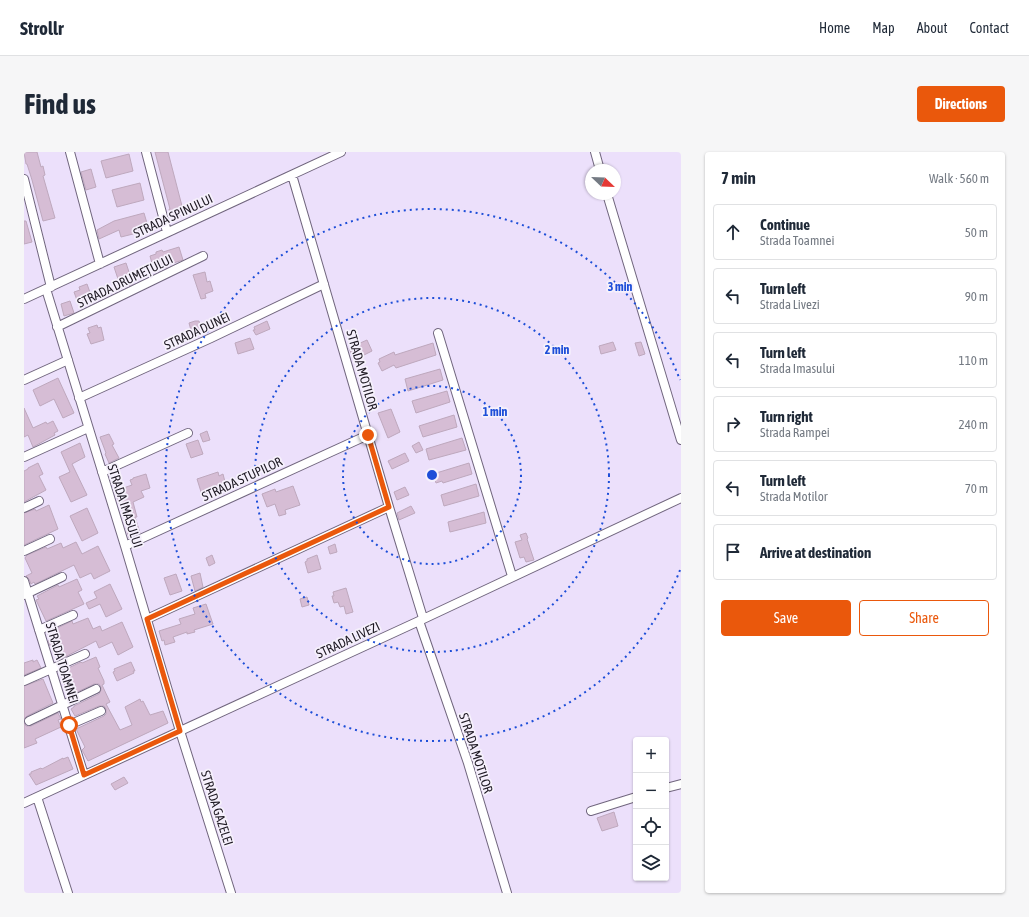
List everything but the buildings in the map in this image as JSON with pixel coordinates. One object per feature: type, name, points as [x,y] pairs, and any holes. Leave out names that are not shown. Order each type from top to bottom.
[{"type":"street","points":[[70,152],[100,264]]},
{"type":"street","points":[[146,152],[168,232]]},
{"type":"street","name":"STRADA SPINULUI","points":[[24,299],[292,175],[332,154],[342,152]]},
{"type":"street","points":[[595,152],[598,164]]},
{"type":"street","name":"STRADA MOTILOR","points":[[292,175],[421,619],[468,763],[507,893]]},
{"type":"street","name":"STRADA IMASULUI","points":[[24,179],[57,327],[125,546],[180,731]]},
{"type":"street","points":[[609,200],[681,440]]},
{"type":"street","name":"STRADA DRUMEȚULUI","points":[[57,327],[203,256]]},
{"type":"street","name":"STRADA DUNEI","points":[[79,398],[211,338],[324,284]]},
{"type":"street","points":[[438,334],[512,576]]},
{"type":"street","points":[[24,380],[68,360]]},
{"type":"street","points":[[24,457],[88,428]]},
{"type":"street","points":[[102,472],[188,433]]},
{"type":"street","name":"STRADA STUPILOR","points":[[125,546],[368,435]]},
{"type":"street","name":"STRADA LIVEZI","points":[[24,803],[681,498]]},
{"type":"street","points":[[24,508],[39,501]]},
{"type":"street","points":[[147,619],[389,507]]},
{"type":"street","points":[[24,551],[50,539]]},
{"type":"street","points":[[26,594],[62,577]]},
{"type":"street","name":"STRADA TOAMNEI","points":[[24,581],[26,594],[39,630],[84,775]]},
{"type":"street","points":[[39,630],[73,615]]},
{"type":"street","points":[[24,681],[85,654]]},
{"type":"street","points":[[29,721],[96,689]]},
{"type":"street","points":[[69,725],[101,711]]},
{"type":"street","name":"STRADA GAZELEI","points":[[180,731],[231,893]]},
{"type":"street","points":[[669,787],[681,784]]},
{"type":"street","points":[[37,797],[68,893]]},
{"type":"street","points":[[591,811],[633,798]]},
{"type":"route","points":[[69,725],[84,775],[180,731],[147,619],[389,507],[368,435]]}]
